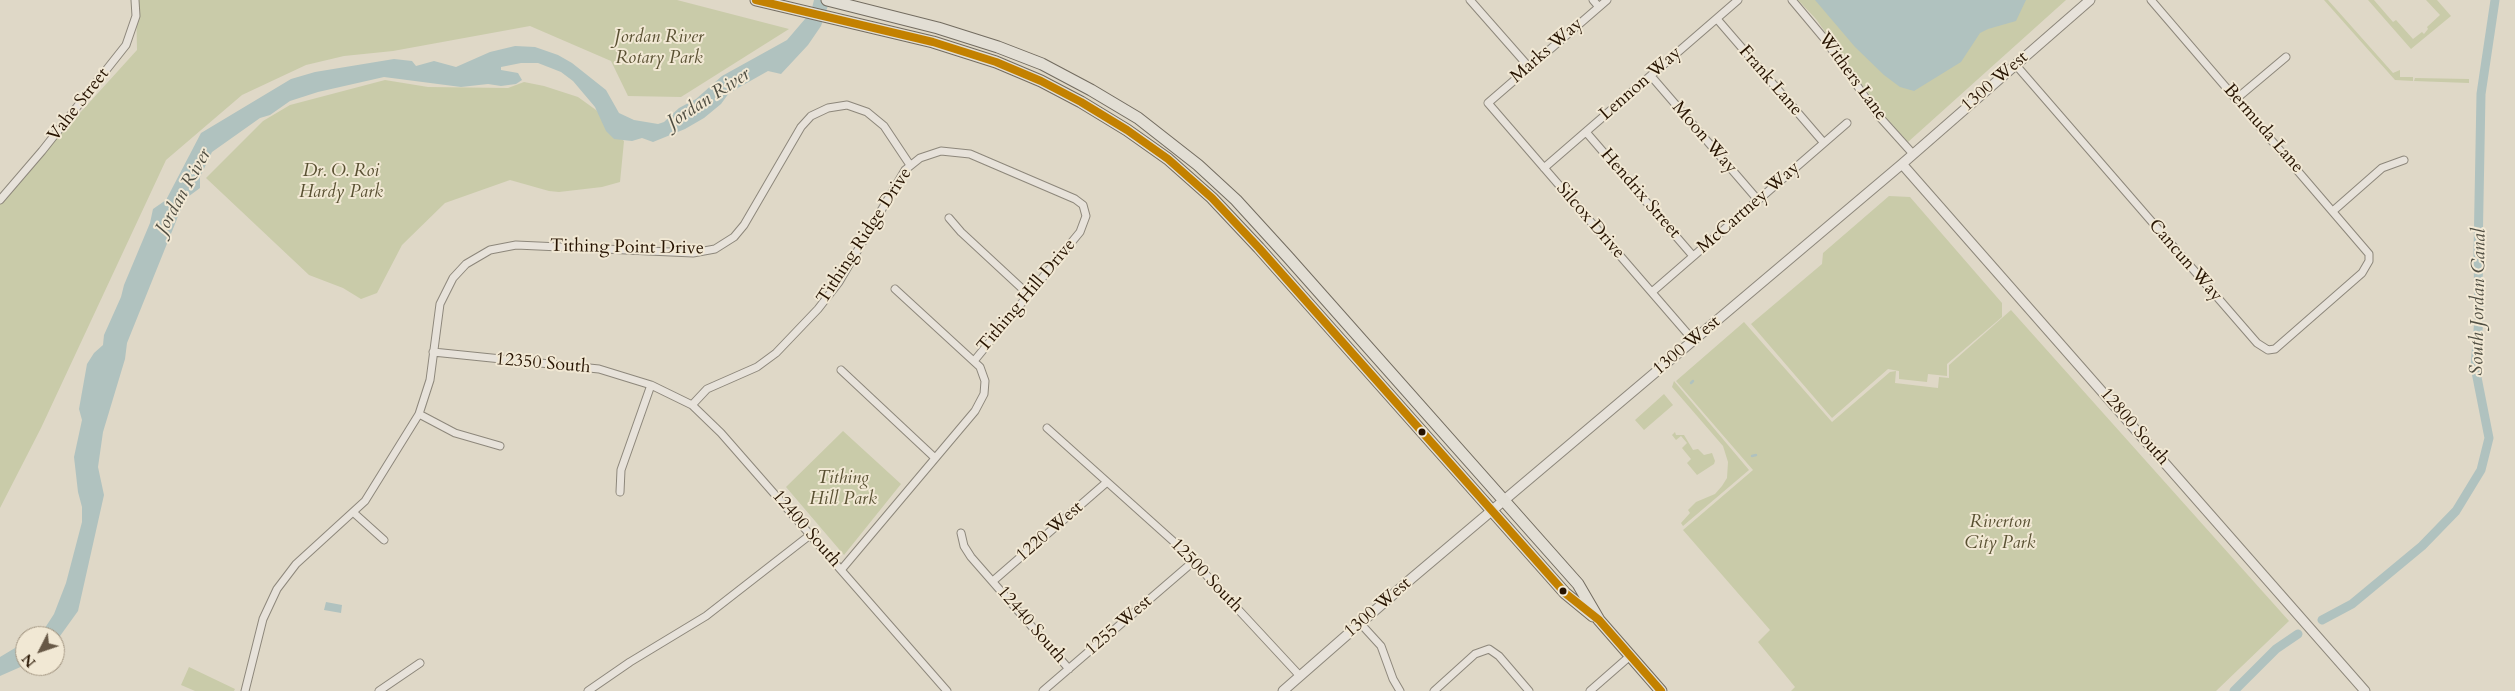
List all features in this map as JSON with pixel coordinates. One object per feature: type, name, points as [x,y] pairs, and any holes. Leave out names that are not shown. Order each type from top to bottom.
[{"type":"main road","points":[[756,0],[933,42],[996,62],[1041,81],[1127,130],[1168,160],[1212,198],[1259,248],[1565,593],[1599,620]]},
{"type":"main road","points":[[827,0],[938,28],[998,47],[1042,64],[1138,118],[1168,140],[1236,200],[1578,584],[1599,620],[1661,691]]},
{"type":"street","name":"Vahe Street","points":[[0,200],[42,151],[126,45],[136,16],[135,0]]},
{"type":"street","points":[[1470,0],[1529,67]]},
{"type":"street","points":[[1593,0],[1599,7]]},
{"type":"street","name":"Marks Way","points":[[1488,103],[1607,0]]},
{"type":"street","name":"Lennon Way","points":[[1544,168],[1738,0]]},
{"type":"street","name":"Withers Lane","points":[[1792,0],[1824,37],[1877,114],[1912,154]]},
{"type":"street","name":"1300 West","points":[[1284,691],[1360,623],[1902,164],[2090,0]]},
{"type":"street","name":"Bermuda Lane","points":[[2151,0],[2366,248],[2369,261]]},
{"type":"street","name":"Frank Lane","points":[[1717,19],[1824,143]]},
{"type":"street","points":[[2236,99],[2286,57]]},
{"type":"street","name":"Cancun Way","points":[[2015,64],[2262,348],[2268,350],[2281,345],[2362,273],[2369,261]]},
{"type":"street","name":"Moon Way","points":[[1651,76],[1758,200]]},
{"type":"street","name":"Silcox Drive","points":[[1488,103],[1693,340]]},
{"type":"street","name":"Tithing Point Drive","points":[[245,691],[263,618],[277,589],[296,564],[354,513],[374,488],[419,414],[428,388],[440,304],[447,286],[466,264],[490,250],[516,245],[693,253],[708,251],[722,246],[734,237],[744,225],[801,127],[812,116],[828,108],[847,106],[867,112],[884,126],[910,165]]},
{"type":"street","name":"McCartney Way","points":[[1652,292],[1847,123]]},
{"type":"street","name":"Hendrix Street","points":[[1586,132],[1693,256]]},
{"type":"street","name":"Tithing Ridge Drive","points":[[692,404],[707,389],[750,371],[770,358],[818,309],[839,282],[900,176],[910,165],[927,155],[941,151],[970,154],[1075,199],[1085,210]]},
{"type":"street","points":[[2333,211],[2382,168],[2404,160]]},
{"type":"street","name":"12800 South","points":[[1902,164],[2365,691]]},
{"type":"street","name":"Tithing Hill Drive","points":[[841,570],[982,400],[985,381],[980,367],[974,360],[1084,227],[1085,210]]},
{"type":"street","points":[[949,218],[960,232],[1029,295]]},
{"type":"street","points":[[895,289],[974,360]]},
{"type":"street","name":"12350 South","points":[[433,352],[599,369],[651,385]]},
{"type":"street","points":[[841,370],[935,458]]},
{"type":"street","points":[[620,492],[621,470],[651,385]]},
{"type":"street","name":"12400 South","points":[[651,385],[692,404],[721,433],[947,691]]},
{"type":"street","points":[[419,414],[455,433],[500,446]]},
{"type":"street","name":"12500 South","points":[[1047,428],[1194,561],[1300,676]]},
{"type":"street","name":"1220 West","points":[[993,581],[1107,482]]},
{"type":"street","points":[[354,513],[384,540]]},
{"type":"street","name":"12440 South","points":[[961,532],[964,546],[971,557],[1069,669]]},
{"type":"street","points":[[588,691],[630,662],[706,616],[810,535]]},
{"type":"street","name":"1255 West","points":[[1043,691],[1194,561]]},
{"type":"street","points":[[1360,623],[1381,646],[1393,679],[1400,691]]},
{"type":"street","points":[[1434,691],[1475,654],[1489,649],[1499,656],[1529,691]]},
{"type":"street","points":[[1590,691],[1630,656]]},
{"type":"street","points":[[379,691],[420,663]]},
{"type":"green space","name":"Jordan River Rotary Park","points":[[136,0],[677,0],[789,29],[681,97],[628,96],[611,61],[530,26],[393,51],[344,56],[306,65],[242,95],[166,160],[41,428],[0,508],[0,201],[137,50]]},
{"type":"green space","points":[[1798,0],[2066,0],[1908,142],[1883,114],[1816,19]]},
{"type":"green space","points":[[2324,0],[2328,0],[2393,73],[2400,70],[2400,77],[2413,77],[2413,81],[2395,80]]},
{"type":"green space","points":[[2368,0],[2374,0],[2393,22],[2396,20],[2413,39],[2422,32],[2424,34],[2428,29],[2427,27],[2440,15],[2426,0],[2437,0],[2451,16],[2411,49]]},
{"type":"green space","points":[[2415,78],[2469,79],[2469,83],[2414,81]]},
{"type":"green space","name":"Dr. O. Roi Hardy Park","points":[[385,80],[428,87],[508,88],[524,82],[578,97],[603,115],[608,128],[624,141],[620,182],[602,187],[559,192],[510,180],[445,203],[402,245],[377,293],[361,299],[343,288],[309,275],[206,178],[263,121],[290,105]]},
{"type":"green space","points":[[1889,196],[1910,197],[2002,303],[2002,317],[1947,364],[1947,376],[1928,374],[1927,382],[1899,379],[1899,371],[1888,369],[1832,418],[1751,324],[1822,264],[1823,253]]},
{"type":"green space","name":"Riverton City Park","points":[[2011,310],[2289,621],[2216,691],[1791,691],[1795,687],[1758,642],[1770,630],[1683,530],[1753,470],[1676,381],[1744,322],[1832,422],[1890,372],[1896,371],[1895,383],[1938,388],[1939,377],[1949,378],[1949,365]]},
{"type":"green space","points":[[1674,381],[1749,470],[1683,526],[1681,523],[1690,513],[1688,510],[1696,502],[1715,494],[1722,486],[1727,478],[1728,462],[1723,446],[1672,387]]},
{"type":"green space","points":[[1664,394],[1673,405],[1644,430],[1635,420]]},
{"type":"green space","name":"Tithing Hill Park","points":[[843,431],[901,484],[844,555],[786,487]]},
{"type":"green space","points":[[1675,432],[1676,435],[1684,435],[1693,450],[1698,449],[1704,455],[1712,453],[1715,461],[1714,464],[1697,475],[1687,463],[1691,459],[1682,448],[1687,443],[1681,436],[1676,440],[1672,435]]},
{"type":"green space","points":[[189,667],[235,689],[234,691],[195,691],[181,685]]},
{"type":"water","name":"Jordan River","points":[[814,0],[830,0],[821,26],[808,45],[781,74],[768,71],[729,93],[721,104],[704,118],[685,129],[653,142],[642,138],[632,141],[614,139],[606,131],[595,107],[573,81],[561,72],[538,63],[521,63],[501,67],[501,70],[518,73],[522,80],[516,84],[501,86],[488,84],[461,87],[384,77],[318,92],[290,101],[270,115],[260,118],[212,152],[200,177],[200,188],[185,199],[127,343],[125,359],[103,432],[98,467],[104,495],[78,611],[65,629],[65,626],[46,626],[54,614],[66,583],[82,522],[82,507],[78,492],[74,457],[82,420],[79,409],[87,364],[94,353],[103,345],[104,335],[150,223],[153,209],[166,200],[201,133],[291,79],[315,72],[394,59],[412,61],[416,66],[434,61],[456,67],[490,52],[515,46],[535,47],[558,55],[572,63],[606,90],[619,113],[634,120],[658,124],[664,122],[679,108],[696,99],[722,76],[787,40],[811,12]]},
{"type":"water","points":[[1815,0],[2026,0],[2016,21],[1980,33],[1961,62],[1914,91],[1900,87],[1884,75],[1855,47]]},
{"type":"water","points":[[326,602],[342,605],[341,613],[324,610]]},
{"type":"water","points":[[15,648],[15,669],[0,676],[0,657]]},
{"type":"waterway","name":"South Jordan Canal","points":[[2322,620],[2352,604],[2422,546],[2456,511],[2481,470],[2489,438],[2475,367],[2479,318],[2478,254],[2481,94],[2495,0]]},
{"type":"waterway","points":[[1752,456],[1756,455]]},
{"type":"waterway","name":"South Jordan Canal","points":[[2234,691],[2276,649],[2298,634]]},
{"type":"transit line","points":[[756,0],[933,42],[996,62],[1041,81],[1081,102],[1127,130],[1168,159],[1212,198],[1259,248],[1565,593],[1599,620],[1661,691]]}]
